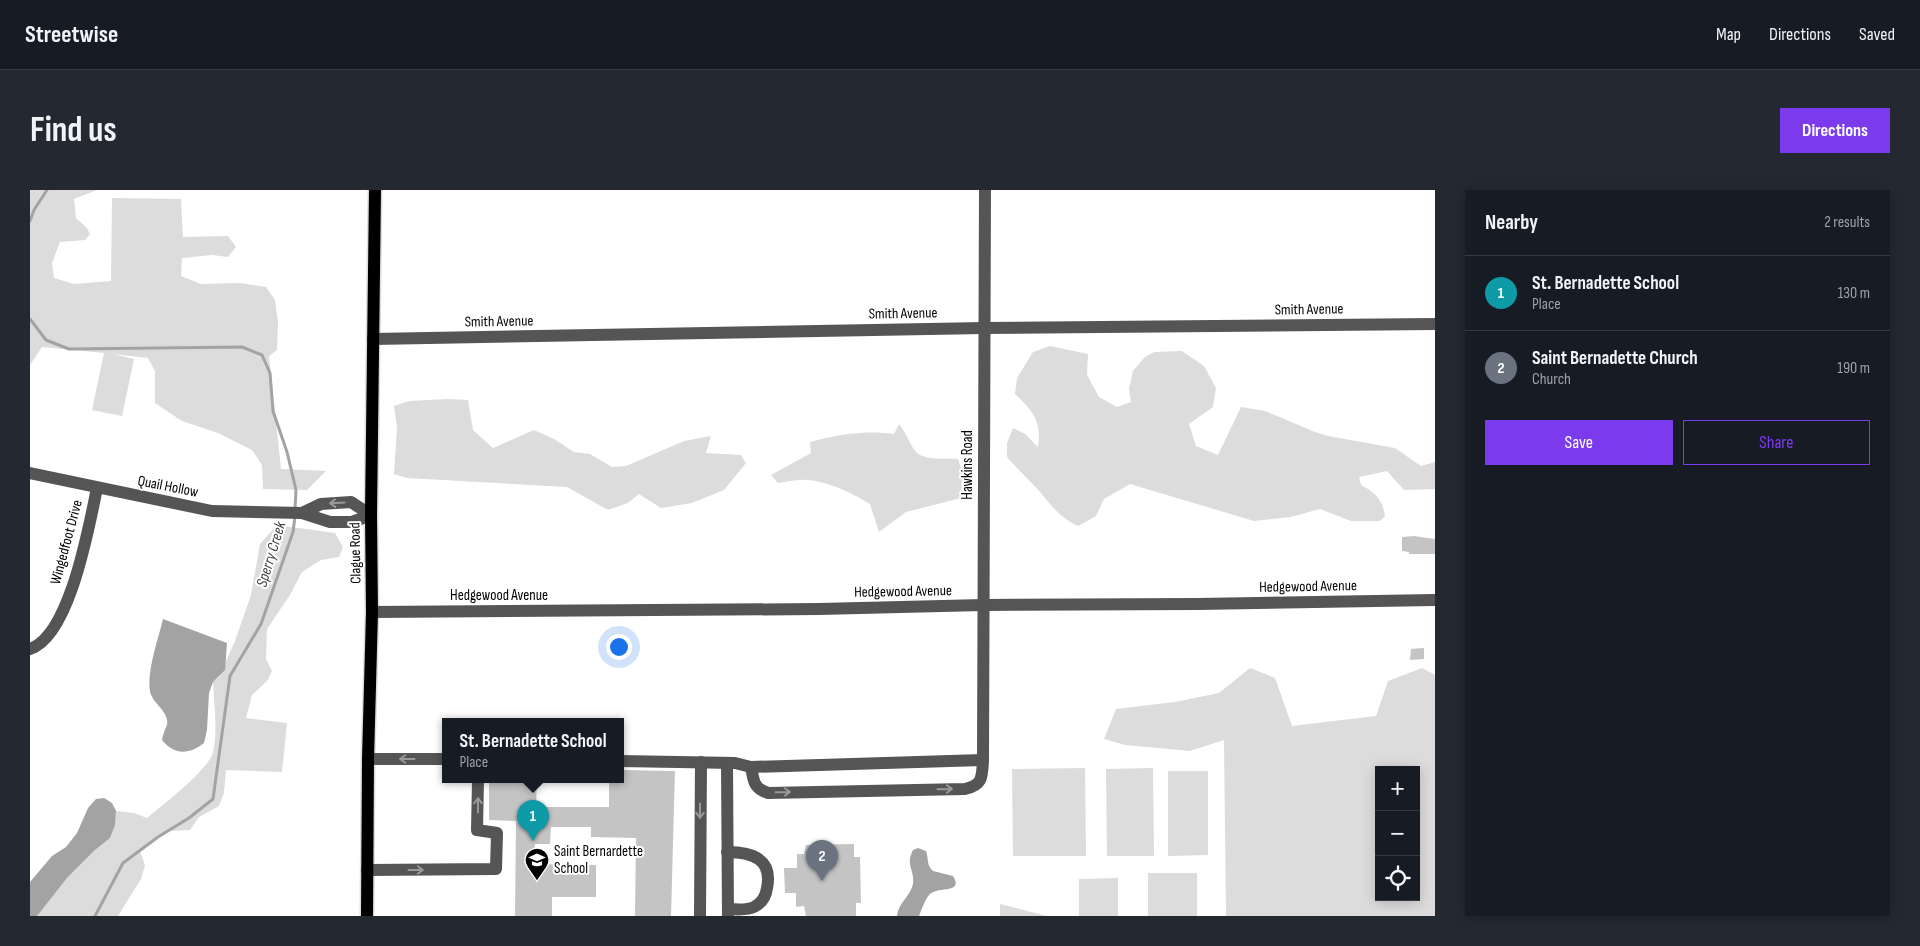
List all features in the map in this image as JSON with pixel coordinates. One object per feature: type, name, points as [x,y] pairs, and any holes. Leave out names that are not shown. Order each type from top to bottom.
[{"type":"main road","name":"Clague Road","points":[[367,916],[368,759],[372,612],[371,515],[375,190]]},
{"type":"street","name":"Hawkins Road","points":[[751,767],[755,785],[760,790],[768,793],[965,789],[975,787],[980,782],[983,760],[985,190]]},
{"type":"street","name":"Smith Avenue","points":[[373,339],[984,328],[1435,324]]},
{"type":"street","name":"Quail Hollow","points":[[30,473],[212,511],[302,513],[330,522],[352,522],[371,515]]},
{"type":"street","name":"Wingedfoot Drive","points":[[30,649],[37,647],[50,635],[61,617],[82,557],[97,488]]},
{"type":"street","name":"Quail Hollow","points":[[302,513],[321,504],[351,502],[371,515]]},
{"type":"street","name":"Hedgewood Avenue","points":[[372,612],[819,609],[984,605],[1435,600]]},
{"type":"street","points":[[368,759],[442,759]]},
{"type":"street","points":[[624,761],[727,763],[751,767],[983,760]]},
{"type":"street","points":[[700,916],[701,762]]},
{"type":"street","points":[[727,763],[727,852],[728,913],[755,907],[762,901],[767,891],[769,879],[767,868],[759,859],[745,852],[727,852]]},
{"type":"street","points":[[367,870],[496,869],[497,833],[477,830],[478,783]]},
{"type":"shaded area","points":[[30,190],[97,190],[74,199],[76,218],[87,228],[90,234],[85,240],[60,242],[52,263],[54,278],[74,284],[111,281],[112,198],[181,199],[183,237],[228,236],[236,247],[228,257],[212,255],[182,258],[181,276],[201,284],[240,283],[266,287],[275,300],[278,323],[277,350],[269,356],[281,469],[326,471],[307,490],[263,489],[262,465],[252,450],[218,433],[182,421],[155,403],[155,371],[148,358],[113,354],[134,359],[122,416],[92,410],[104,353],[42,347],[30,365]]},
{"type":"shaded area","points":[[1050,346],[1088,354],[1087,375],[1099,397],[1117,407],[1131,402],[1129,389],[1133,371],[1145,357],[1154,352],[1182,351],[1204,366],[1216,388],[1213,407],[1189,424],[1196,446],[1218,455],[1241,407],[1265,411],[1328,436],[1395,448],[1421,466],[1435,462],[1435,489],[1404,490],[1387,471],[1359,477],[1361,485],[1371,491],[1382,505],[1385,516],[1380,521],[1351,521],[1320,509],[1291,517],[1254,521],[1130,484],[1104,499],[1096,516],[1078,526],[1057,511],[1007,457],[1007,443],[1013,428],[1025,434],[1038,447],[1039,430],[1035,417],[1015,394],[1017,378],[1033,352]]},
{"type":"shaded area","points":[[468,400],[473,430],[493,448],[534,430],[554,439],[574,452],[590,454],[612,467],[626,466],[684,441],[711,436],[706,453],[741,455],[746,463],[724,490],[692,503],[661,508],[639,494],[628,503],[608,510],[567,487],[407,478],[394,474],[397,427],[394,406],[409,401]]},
{"type":"shaded area","points":[[899,424],[913,448],[921,455],[933,458],[958,459],[962,471],[961,498],[906,512],[879,532],[870,504],[856,496],[840,488],[814,481],[799,480],[778,483],[771,475],[811,453],[810,442],[852,433],[894,434]]},
{"type":"shaded area","points":[[277,525],[335,533],[343,547],[339,557],[321,560],[302,572],[290,595],[267,629],[266,659],[272,671],[267,681],[252,695],[246,718],[287,723],[282,772],[226,770],[224,793],[219,806],[199,817],[190,830],[168,831],[140,851],[145,865],[141,879],[118,916],[36,916],[67,878],[110,838],[115,825],[116,811],[134,813],[147,818],[194,777],[210,759],[213,752],[215,735],[213,682],[219,677],[235,641],[251,595],[260,544]]},
{"type":"shaded area","points":[[163,619],[227,643],[225,670],[213,682],[209,693],[207,730],[204,743],[193,750],[177,751],[162,740],[167,720],[150,691],[151,665]]},
{"type":"shaded area","points":[[1250,668],[1275,678],[1292,726],[1376,716],[1388,681],[1422,668],[1435,675],[1435,916],[1226,916],[1224,740],[1190,751],[1125,745],[1104,739],[1116,709],[1175,702],[1219,693]]},
{"type":"shaded area","points":[[1085,768],[1086,856],[1013,856],[1012,769]]},
{"type":"shaded area","points":[[1153,768],[1154,856],[1107,856],[1106,769]]},
{"type":"shaded area","points":[[1168,771],[1208,771],[1208,855],[1168,856]]},
{"type":"shaded area","points":[[104,798],[112,803],[116,811],[115,825],[110,838],[67,878],[37,916],[30,916],[30,882],[52,856],[66,847],[77,833],[88,808],[96,799]]},
{"type":"shaded area","points":[[918,848],[926,851],[928,864],[933,871],[953,876],[956,882],[949,889],[930,894],[919,916],[897,916],[913,884],[910,860],[913,850]]},
{"type":"shaded area","points":[[1148,873],[1197,873],[1197,916],[1148,916]]},
{"type":"shaded area","points":[[1118,878],[1118,916],[1079,916],[1079,879]]},
{"type":"shaded area","points":[[1000,904],[1047,916],[1000,916]]},
{"type":"building","points":[[1414,536],[1435,539],[1435,554],[1409,554],[1409,552],[1402,551],[1402,537]]},
{"type":"building","points":[[1424,648],[1424,659],[1410,660],[1411,649]]},
{"type":"building","points":[[624,770],[675,771],[671,916],[635,916],[636,838],[591,837],[591,827],[551,827],[550,844],[535,844],[534,864],[596,865],[596,897],[552,897],[552,916],[515,916],[516,821],[489,820],[489,783],[537,783],[536,807],[609,807],[609,783],[624,783]]},
{"type":"building","points":[[854,844],[854,857],[860,857],[861,903],[856,903],[856,916],[806,916],[804,906],[796,907],[796,893],[785,893],[784,868],[797,868],[797,854],[804,854],[806,845]]},
{"type":"waterway","name":"Sperry Creek","points":[[30,221],[34,210],[47,190]]},
{"type":"waterway","name":"Sperry Creek","points":[[30,319],[46,340],[69,349],[242,347],[262,355],[270,373],[273,411],[287,452],[296,490],[295,509]]},
{"type":"waterway","name":"Sperry Creek","points":[[95,916],[123,863],[158,837],[189,818],[213,799],[230,676],[261,624],[293,532],[295,516]]},
{"type":"place","name":"St. Bernadette School","points":[[533,841]]},
{"type":"place","name":"Saint Bernardette School","points":[[537,881]]},
{"type":"place","name":"Saint Bernadette Church","points":[[822,881]]}]
